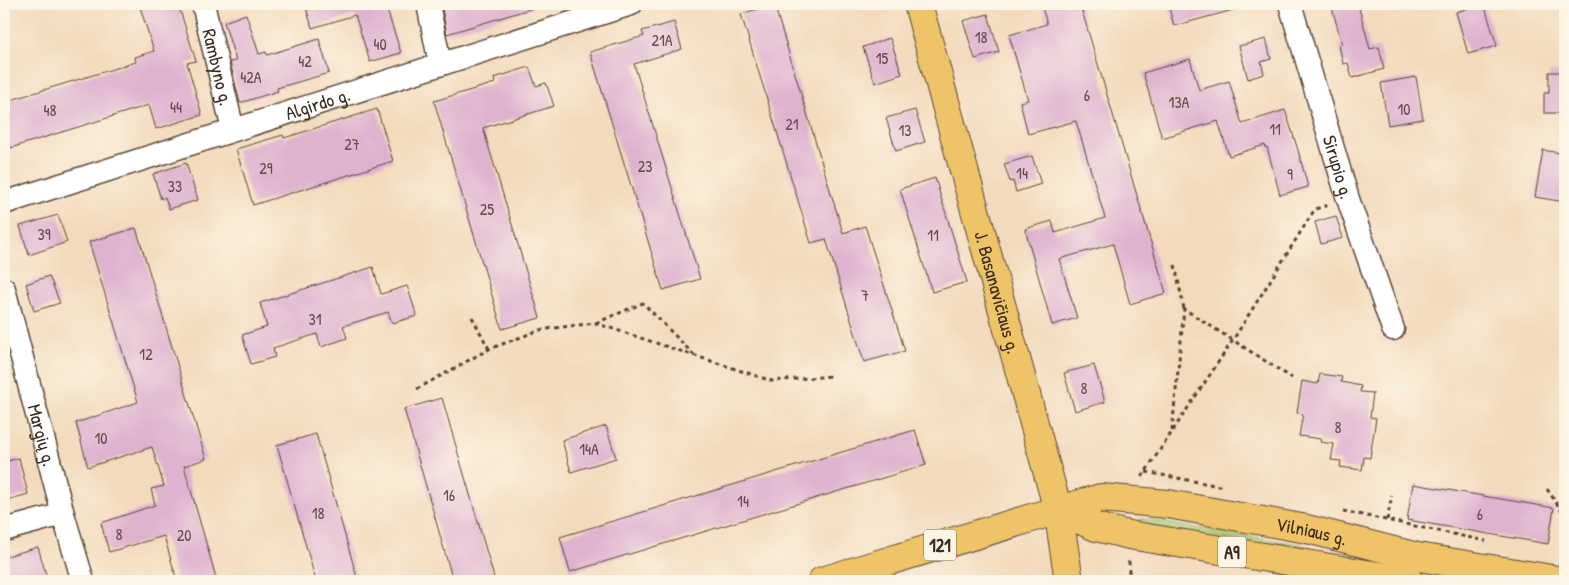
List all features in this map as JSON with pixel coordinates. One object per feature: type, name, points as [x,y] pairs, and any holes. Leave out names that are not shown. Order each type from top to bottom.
[{"type":"main road","name":"J. Basanavičiaus g.","points":[[918,4],[1058,510],[1069,581]]},
{"type":"main road","name":"Vilniaus g.","points":[[822,581],[1101,498],[1136,500],[1253,518],[1418,556],[1564,581]]},
{"type":"main road","name":"Vilniaus g.","points":[[1058,510],[1096,527],[1129,534],[1408,581]]},
{"type":"street","name":"Rambyno g.","points":[[203,4],[232,130]]},
{"type":"street","points":[[428,4],[440,64]]},
{"type":"street","name":"Algirdo g.","points":[[4,203],[631,4]]},
{"type":"street","name":"Sirupio g.","points":[[1290,4],[1348,199],[1393,329]]},
{"type":"street","name":"Margių g.","points":[[4,288],[63,514],[83,581]]},
{"type":"street","points":[[4,530],[63,514]]},
{"type":"path","points":[[1136,500],[1141,480],[1233,340],[1315,209],[1348,199]]},
{"type":"path","points":[[1171,434],[1184,309],[1175,265]]},
{"type":"path","points":[[417,389],[489,349],[540,330],[596,324],[643,303],[696,357]]},
{"type":"path","points":[[1184,309],[1292,378]]},
{"type":"path","points":[[472,317],[489,349]]},
{"type":"path","points":[[596,324],[772,381],[832,376]]},
{"type":"path","points":[[1547,489],[1565,516]]},
{"type":"path","points":[[1387,520],[1392,495]]},
{"type":"green space","points":[[1141,519],[1307,546],[1306,552],[1140,525]]},
{"type":"building","points":[[139,4],[178,4],[196,61],[187,63],[202,115],[156,129],[149,105],[4,150],[4,102],[136,62],[135,57],[154,51]]},
{"type":"building","points":[[305,4],[385,4],[401,53],[370,62],[355,15],[312,28]]},
{"type":"building","points":[[441,4],[533,4],[533,8],[447,34]]},
{"type":"building","points":[[774,4],[843,233],[865,226],[905,351],[864,362],[826,239],[811,243],[741,14]]},
{"type":"building","points":[[1041,4],[1080,4],[1166,293],[1130,304],[1113,244],[1059,259],[1077,318],[1052,325],[1025,229],[1052,221],[1055,233],[1105,218],[1076,121],[1028,134],[1020,102],[1028,100],[1009,35],[1047,24]]},
{"type":"building","points":[[1168,4],[1236,4],[1237,9],[1174,26]]},
{"type":"building","points":[[1331,4],[1358,4],[1370,49],[1379,47],[1384,69],[1352,78],[1348,63],[1343,64],[1339,45],[1342,44]]},
{"type":"building","points":[[1484,4],[1497,46],[1468,54],[1456,12]]},
{"type":"building","points":[[246,14],[259,54],[266,52],[267,55],[319,39],[329,73],[277,88],[278,91],[240,103],[230,62],[236,61],[224,22]]},
{"type":"building","points":[[988,14],[999,52],[975,59],[963,21]]},
{"type":"building","points":[[674,22],[682,49],[634,64],[700,279],[663,290],[590,52],[644,36],[642,31]]},
{"type":"building","points":[[890,38],[902,74],[875,83],[863,47]]},
{"type":"building","points":[[1266,39],[1271,59],[1261,62],[1264,74],[1248,79],[1239,46]]},
{"type":"building","points":[[1190,59],[1199,90],[1229,81],[1242,124],[1285,110],[1308,187],[1280,195],[1267,147],[1265,145],[1229,156],[1218,121],[1162,138],[1143,73]]},
{"type":"building","points":[[529,67],[536,86],[546,83],[554,106],[483,128],[540,318],[502,329],[434,101],[495,83],[494,78]]},
{"type":"building","points":[[1549,72],[1565,72],[1564,113],[1544,113],[1544,93],[1549,93]]},
{"type":"building","points":[[1416,77],[1423,119],[1388,125],[1381,83]]},
{"type":"building","points":[[377,109],[393,161],[253,205],[236,149],[283,135],[284,138]]},
{"type":"building","points":[[915,110],[925,142],[896,151],[886,118]]},
{"type":"building","points":[[1543,150],[1565,154],[1565,202],[1535,197]]},
{"type":"building","points":[[1032,156],[1041,184],[1016,192],[1013,181],[1010,182],[1004,164]]},
{"type":"building","points":[[186,163],[198,200],[169,209],[165,197],[161,199],[153,174]]},
{"type":"building","points":[[935,178],[967,282],[932,292],[900,189]]},
{"type":"building","points":[[58,215],[67,242],[29,255],[20,226]]},
{"type":"building","points":[[1336,216],[1343,238],[1321,244],[1315,222]]},
{"type":"building","points":[[136,228],[206,459],[184,466],[217,581],[177,581],[164,536],[109,552],[101,523],[155,505],[151,489],[164,486],[152,447],[88,467],[76,423],[138,402],[89,242]]},
{"type":"building","points":[[373,267],[381,294],[407,286],[417,316],[392,323],[388,312],[343,326],[347,338],[321,347],[317,334],[273,348],[275,357],[251,364],[242,335],[267,327],[260,303]]},
{"type":"building","points":[[49,276],[60,303],[34,311],[26,284]]},
{"type":"building","points":[[1094,365],[1105,402],[1075,411],[1064,373]]},
{"type":"building","points":[[1320,374],[1342,377],[1341,382],[1361,386],[1360,392],[1373,393],[1370,417],[1376,418],[1370,458],[1364,457],[1362,470],[1340,467],[1341,461],[1331,460],[1334,444],[1320,442],[1321,439],[1299,436],[1303,414],[1297,413],[1302,381],[1318,384]]},
{"type":"building","points":[[442,398],[495,581],[453,581],[404,409]]},
{"type":"building","points":[[606,426],[616,458],[571,472],[562,440]]},
{"type":"building","points":[[915,430],[926,465],[570,572],[560,537]]},
{"type":"building","points":[[316,434],[358,581],[316,581],[277,445]]},
{"type":"building","points":[[19,458],[28,494],[4,501],[4,462]]},
{"type":"building","points":[[1413,484],[1554,508],[1548,544],[1407,520]]},
{"type":"building","points":[[38,547],[48,581],[13,581],[12,577],[4,580],[4,557]]}]
